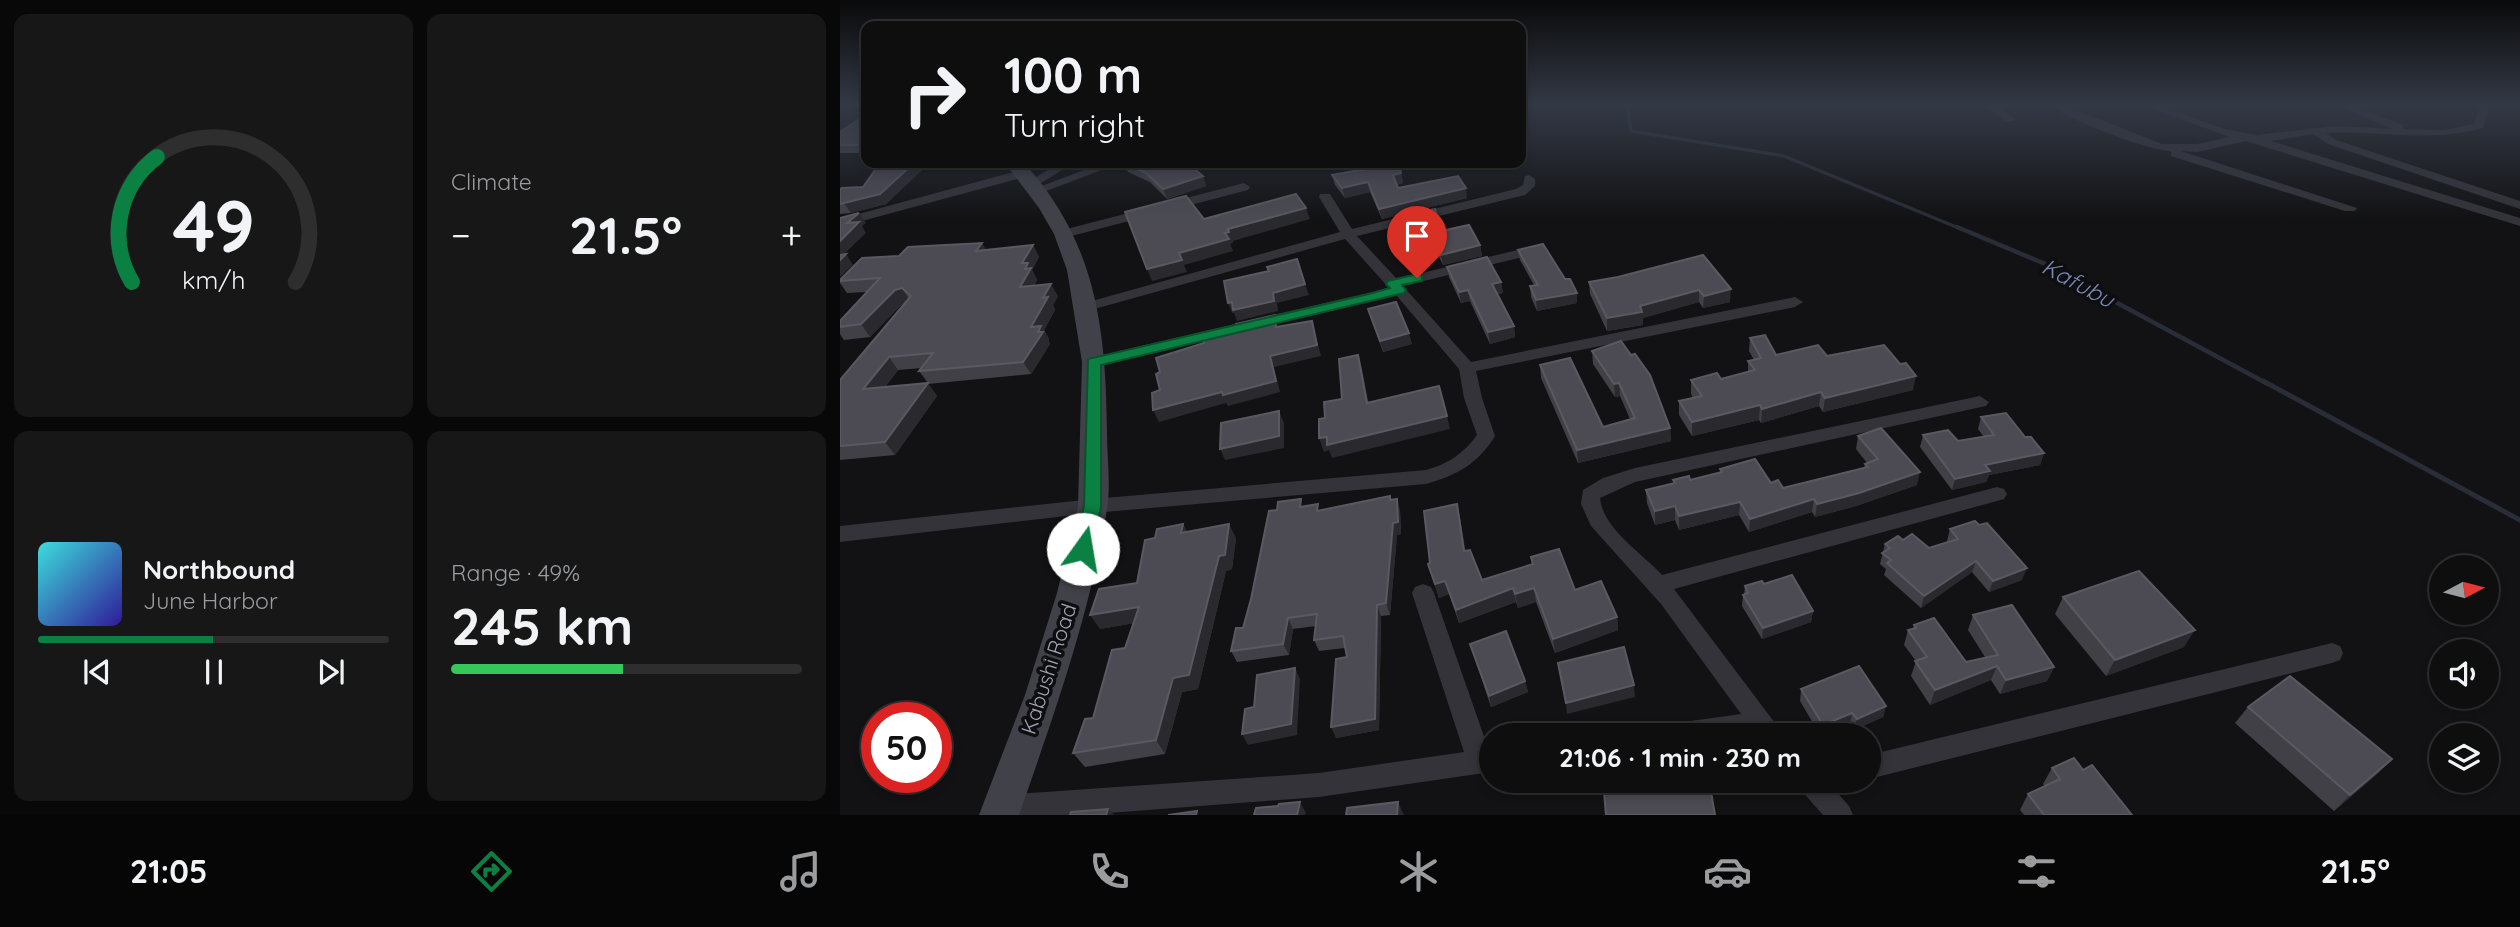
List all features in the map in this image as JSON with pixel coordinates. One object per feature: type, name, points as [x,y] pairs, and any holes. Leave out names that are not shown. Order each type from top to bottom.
[{"type":"main road","name":"Kabushi Road","points":[[1001,812],[1043,695],[1073,593],[1093,506],[1094,362],[1086,307],[1078,270],[1064,234],[1027,177]]},
{"type":"street","points":[[2148,144],[2197,148],[2219,143]]},
{"type":"street","points":[[2265,143],[2520,222]]},
{"type":"street","points":[[2290,143],[2300,154]]},
{"type":"street","points":[[2335,143],[2520,205]]},
{"type":"street","points":[[2148,144],[2350,208]]},
{"type":"street","points":[[1027,177],[1053,168]]},
{"type":"street","points":[[840,223],[1027,177],[1083,168]]},
{"type":"street","points":[[1086,307],[1348,234],[1520,192],[1529,186],[1529,179]]},
{"type":"street","points":[[1064,234],[1244,187]]},
{"type":"street","points":[[840,534],[1271,489],[1401,481],[1445,472],[1470,459],[1486,436],[1473,398],[1467,368],[1348,234],[1325,197]]},
{"type":"street","points":[[1094,362],[1538,249]]},
{"type":"street","points":[[1467,368],[1795,302]]},
{"type":"street","points":[[1763,723],[1660,584],[1597,521],[1590,505],[1590,495],[1598,488],[1819,433],[1980,402]]},
{"type":"street","points":[[1660,584],[1997,494]]},
{"type":"street","points":[[1423,593],[1479,742]]},
{"type":"street","points":[[1881,764],[2332,653]]},
{"type":"street","points":[[1001,812],[1319,785],[1479,762]]},
{"type":"street","points":[[1821,793],[1840,815]]},
{"type":"building","points":[[840,143],[861,143],[861,145]]},
{"type":"building","points":[[876,168],[909,168],[880,194],[840,204],[840,189],[863,187]]},
{"type":"building","points":[[1136,168],[1193,168],[1203,176],[1163,189],[1146,173]]},
{"type":"building","points":[[1371,168],[1400,168],[1401,173],[1393,175],[1398,188],[1458,176],[1466,188],[1379,209],[1368,182],[1342,188],[1332,175]]},
{"type":"building","points":[[1296,194],[1306,208],[1228,229],[1229,232],[1225,233],[1229,239],[1179,253],[1182,260],[1147,269],[1125,212],[1186,196],[1204,219]]},
{"type":"building","points":[[1435,209],[1441,231],[1469,225],[1480,245],[1441,255],[1437,247],[1410,251],[1404,216]]},
{"type":"building","points":[[859,213],[847,223],[859,222],[840,241],[840,218]]},
{"type":"building","points":[[982,243],[976,251],[1033,245],[1022,263],[1028,263],[1025,269],[1031,268],[1020,287],[1051,284],[1043,298],[1048,297],[1031,327],[1041,326],[1038,332],[1043,332],[1023,362],[919,371],[933,353],[889,357],[863,389],[928,383],[885,442],[840,446],[840,380],[911,296],[902,288],[895,290],[861,324],[840,327],[840,321],[880,278],[840,280],[862,258],[899,256],[908,247]]},
{"type":"building","points":[[1543,244],[1565,279],[1570,279],[1577,293],[1536,300],[1530,286],[1538,285],[1518,250]]},
{"type":"building","points":[[1703,255],[1731,289],[1704,296],[1699,290],[1640,306],[1642,312],[1607,318],[1589,282],[1618,277]]},
{"type":"building","points":[[1487,257],[1501,282],[1492,284],[1514,326],[1488,332],[1468,290],[1459,292],[1447,267]]},
{"type":"building","points":[[1297,259],[1305,284],[1273,293],[1274,301],[1233,310],[1232,302],[1228,303],[1224,281],[1269,271],[1267,267]]},
{"type":"building","points":[[1396,302],[1409,333],[1380,341],[1368,309]]},
{"type":"building","points":[[1275,315],[1276,327],[1312,321],[1317,345],[1270,356],[1276,381],[1153,410],[1152,393],[1160,390],[1156,374],[1160,372],[1156,358],[1204,343],[1204,339],[1237,331],[1236,324]]},
{"type":"building","points":[[1765,335],[1776,355],[1818,345],[1827,356],[1884,345],[1900,364],[1906,363],[1916,376],[1825,398],[1821,392],[1762,409],[1760,405],[1692,422],[1679,401],[1702,396],[1691,380],[1717,373],[1721,379],[1755,370],[1748,361],[1761,358],[1750,338]]},
{"type":"building","points":[[1621,341],[1631,355],[1635,354],[1650,375],[1670,428],[1577,450],[1540,365],[1570,358],[1603,427],[1635,418],[1619,383],[1614,384],[1592,351]]},
{"type":"building","points":[[1358,355],[1367,403],[1439,386],[1447,416],[1327,445],[1327,437],[1319,438],[1319,419],[1325,418],[1324,402],[1342,399],[1339,359]]},
{"type":"building","points":[[1279,411],[1279,436],[1220,449],[1221,423]]},
{"type":"building","points":[[2006,413],[2025,437],[2031,437],[2044,453],[1985,465],[1990,471],[1955,479],[1923,435],[1948,430],[1958,441],[1994,435],[1981,417]]},
{"type":"building","points":[[1881,428],[1920,472],[1859,493],[1817,504],[1814,499],[1750,519],[1740,502],[1679,516],[1675,506],[1655,511],[1646,490],[1675,483],[1673,480],[1689,476],[1690,480],[1722,472],[1720,469],[1755,459],[1771,483],[1778,480],[1783,488],[1868,467],[1865,464],[1878,459],[1858,436]]},
{"type":"building","points":[[1390,496],[1390,500],[1397,499],[1398,522],[1393,523],[1386,603],[1377,605],[1375,719],[1331,727],[1336,659],[1347,657],[1343,636],[1314,640],[1317,614],[1288,618],[1283,644],[1231,651],[1236,628],[1243,628],[1269,511],[1277,510],[1278,502],[1301,499],[1300,507],[1318,504],[1317,511]]},
{"type":"building","points":[[1457,504],[1464,551],[1470,550],[1482,580],[1533,564],[1531,557],[1559,549],[1575,590],[1601,581],[1617,617],[1553,639],[1534,588],[1515,594],[1513,588],[1456,610],[1445,581],[1435,584],[1428,564],[1424,511]]},
{"type":"building","points":[[1975,521],[1979,525],[1987,523],[2027,568],[1993,581],[1976,561],[1924,596],[1887,563],[1891,560],[1882,553],[1890,548],[1885,544],[1898,536],[1903,540],[1912,534],[1929,548],[1958,539],[1950,529]]},
{"type":"building","points":[[1183,524],[1181,533],[1229,524],[1225,555],[1219,556],[1189,675],[1173,678],[1156,740],[1073,753],[1085,719],[1093,718],[1112,650],[1125,648],[1139,607],[1090,615],[1099,589],[1137,583],[1145,540],[1155,538],[1157,529]]},
{"type":"building","points":[[2139,571],[2195,630],[2115,660],[2063,597]]},
{"type":"building","points":[[1792,575],[1813,611],[1763,628],[1743,595],[1748,593],[1745,586],[1762,581],[1764,584]]},
{"type":"building","points":[[2012,605],[2054,667],[2006,680],[1997,666],[1935,690],[1915,661],[1927,657],[1908,630],[1934,618],[1966,662],[1998,655],[1973,615]]},
{"type":"building","points":[[1506,631],[1525,681],[1489,696],[1470,644]]},
{"type":"building","points":[[1624,647],[1634,685],[1566,703],[1558,663]]},
{"type":"building","points":[[1859,666],[1886,706],[1857,719],[1852,713],[1822,723],[1801,689]]},
{"type":"building","points":[[1295,668],[1291,724],[1242,734],[1245,709],[1254,707],[1257,675]]},
{"type":"building","points":[[2290,676],[2392,759],[2350,795],[2248,707]]},
{"type":"building","points":[[2074,758],[2083,770],[2092,765],[2132,815],[2044,815],[2028,794],[2060,779],[2052,768]]},
{"type":"building","points":[[1604,793],[1711,793],[1715,815],[1606,815]]},
{"type":"building","points":[[1300,802],[1297,815],[1254,815],[1256,808]]},
{"type":"building","points":[[1398,802],[1397,815],[1346,815],[1347,808]]},
{"type":"building","points":[[1108,809],[1106,815],[1070,815],[1071,812]]},
{"type":"building","points":[[1197,811],[1196,815],[1168,815]]},
{"type":"waterway","name":"Kafubu","points":[[1705,143],[1784,156],[1961,229]]},
{"type":"waterway","name":"Kafubu","points":[[1957,227],[2043,263],[2266,383]]},
{"type":"waterway","name":"Kafubu","points":[[2263,381],[2520,520]]},
{"type":"route","points":[[1083,549],[1093,506],[1094,362],[1399,290],[1393,284],[1417,278]]}]
